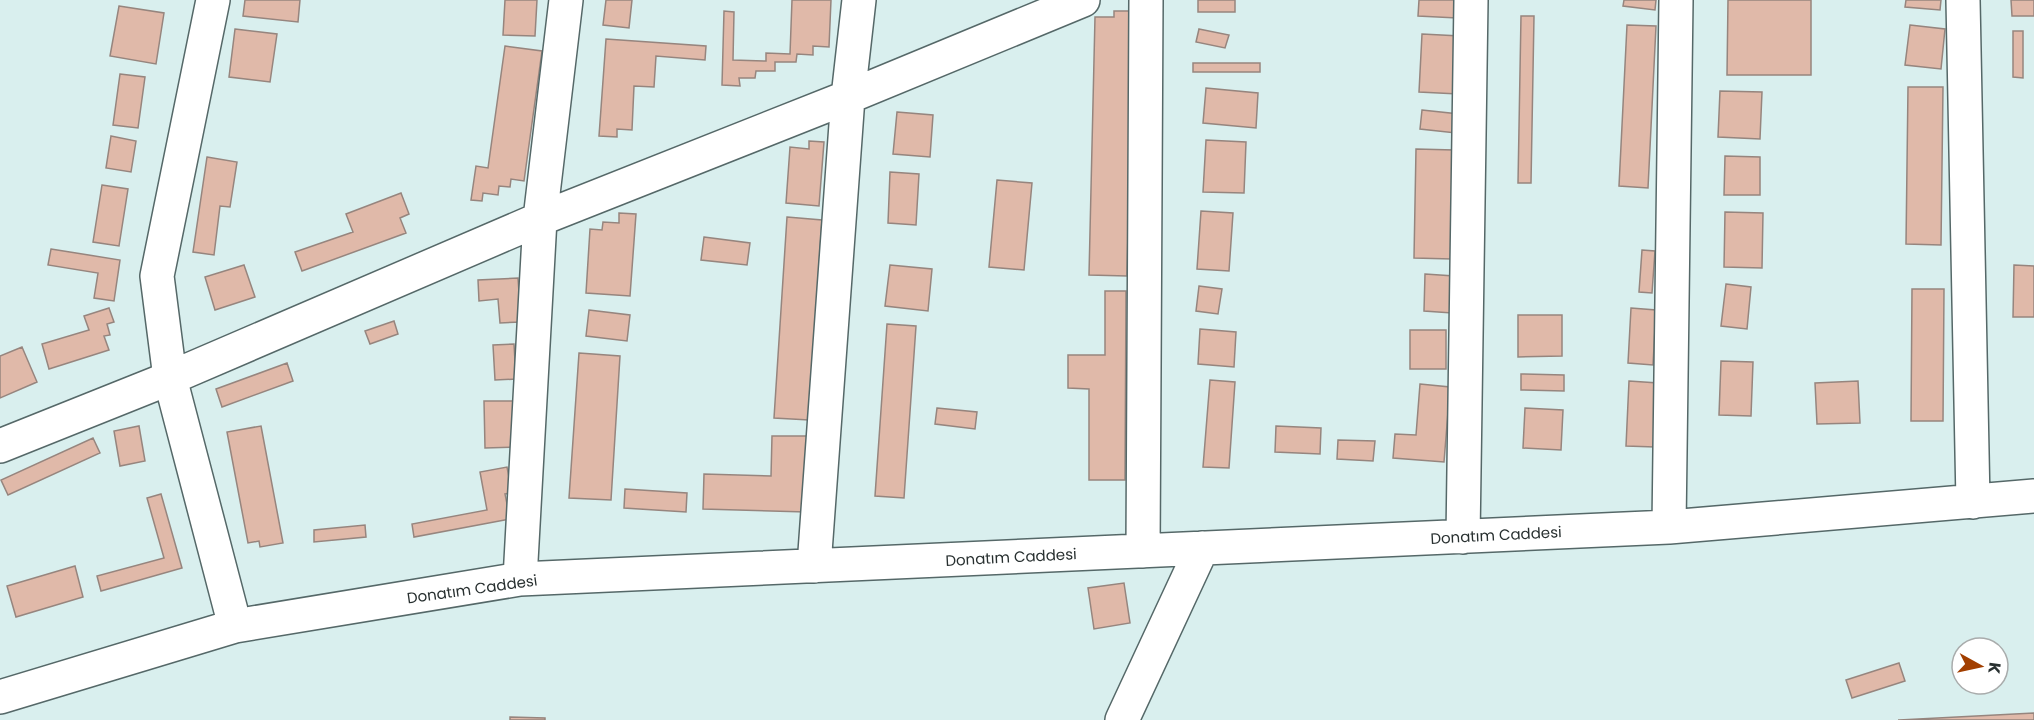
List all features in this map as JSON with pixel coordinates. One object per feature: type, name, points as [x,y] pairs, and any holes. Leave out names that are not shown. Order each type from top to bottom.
[{"type":"street","points":[[213,0],[157,276],[170,378],[235,626]]},
{"type":"street","points":[[520,579],[540,219],[566,0]]},
{"type":"street","points":[[814,566],[848,97],[859,0]]},
{"type":"street","points":[[0,446],[170,378],[540,219],[848,97],[1083,0]]},
{"type":"street","points":[[1143,551],[1146,0]]},
{"type":"street","points":[[1462,537],[1471,0]]},
{"type":"street","points":[[1669,527],[1676,0]]},
{"type":"street","points":[[1963,0],[1973,502]]},
{"type":"street","name":"Donatım Caddesi","points":[[0,698],[235,626],[520,579],[1669,527],[2034,496]]},
{"type":"street","points":[[1122,720],[1202,548]]},
{"type":"building","points":[[245,0],[300,0],[298,22],[243,16]]},
{"type":"building","points":[[505,0],[537,0],[535,36],[503,35]]},
{"type":"building","points":[[606,0],[632,0],[629,28],[603,25]]},
{"type":"building","points":[[792,0],[831,0],[829,47],[813,46],[813,55],[797,54],[796,62],[775,62],[775,71],[756,71],[755,78],[739,78],[740,86],[722,85],[724,11],[734,12],[733,60],[766,61],[766,53],[790,54]]},
{"type":"building","points":[[1198,0],[1235,0],[1235,12],[1198,12]]},
{"type":"building","points":[[1419,0],[1458,0],[1457,18],[1418,16]]},
{"type":"building","points":[[1624,0],[1656,0],[1655,10],[1623,6]]},
{"type":"building","points":[[1728,0],[1811,0],[1811,75],[1727,75]]},
{"type":"building","points":[[1906,0],[1941,0],[1940,10],[1905,7]]},
{"type":"building","points":[[2011,0],[2034,0],[2034,16],[2012,16]]},
{"type":"building","points":[[119,6],[164,13],[156,64],[110,56]]},
{"type":"building","points":[[1114,11],[1133,11],[1127,276],[1089,275],[1095,17],[1114,17]]},
{"type":"building","points":[[1521,16],[1534,16],[1531,183],[1518,183]]},
{"type":"building","points":[[1627,25],[1656,26],[1648,188],[1619,186]]},
{"type":"building","points":[[1910,25],[1945,29],[1941,69],[1905,65]]},
{"type":"building","points":[[235,29],[277,34],[270,82],[229,77]]},
{"type":"building","points":[[1199,29],[1229,35],[1225,48],[1196,42]]},
{"type":"building","points":[[2013,31],[2023,31],[2023,78],[2013,77]]},
{"type":"building","points":[[1422,34],[1460,36],[1458,94],[1419,92]]},
{"type":"building","points":[[606,39],[706,46],[705,60],[656,56],[654,87],[634,86],[632,130],[617,129],[617,137],[599,136]]},
{"type":"building","points":[[505,46],[542,51],[524,181],[511,179],[510,187],[499,186],[498,195],[483,193],[482,201],[471,200],[476,166],[488,168]]},
{"type":"building","points":[[1193,63],[1260,63],[1260,72],[1193,72]]},
{"type":"building","points":[[120,74],[145,77],[138,128],[113,125]]},
{"type":"building","points":[[1908,87],[1943,87],[1941,245],[1906,244]]},
{"type":"building","points":[[1206,88],[1258,93],[1256,128],[1203,123]]},
{"type":"building","points":[[1720,91],[1762,92],[1760,139],[1718,137]]},
{"type":"building","points":[[1422,110],[1459,114],[1456,133],[1420,129]]},
{"type":"building","points":[[897,112],[933,115],[930,157],[893,154]]},
{"type":"building","points":[[111,136],[136,141],[131,172],[106,168]]},
{"type":"building","points":[[1206,140],[1246,142],[1244,193],[1203,192]]},
{"type":"building","points":[[809,141],[824,142],[819,206],[786,203],[790,147],[809,149]]},
{"type":"building","points":[[1416,149],[1454,150],[1452,259],[1414,258]]},
{"type":"building","points":[[1725,156],[1760,157],[1760,195],[1724,195]]},
{"type":"building","points":[[207,157],[237,162],[230,207],[220,206],[214,255],[193,252]]},
{"type":"building","points":[[890,172],[919,174],[916,225],[888,223]]},
{"type":"building","points":[[997,180],[1032,183],[1024,270],[989,267]]},
{"type":"building","points":[[102,185],[128,189],[119,246],[93,242]]},
{"type":"building","points":[[401,193],[409,214],[400,218],[406,233],[302,271],[295,252],[353,232],[346,214]]},
{"type":"building","points":[[1201,211],[1233,213],[1229,271],[1197,269]]},
{"type":"building","points":[[1725,212],[1763,213],[1762,268],[1724,267]]},
{"type":"building","points":[[619,213],[636,214],[630,296],[586,293],[590,229],[602,230],[603,222],[619,223]]},
{"type":"building","points":[[787,217],[822,220],[809,420],[774,418]]},
{"type":"building","points":[[704,237],[750,243],[747,265],[701,260]]},
{"type":"building","points":[[51,249],[120,260],[114,301],[94,298],[98,273],[48,265]]},
{"type":"building","points":[[1642,250],[1655,251],[1652,293],[1639,292]]},
{"type":"building","points":[[244,265],[255,297],[215,310],[205,277]]},
{"type":"building","points":[[890,265],[932,269],[928,311],[885,306]]},
{"type":"building","points":[[2014,265],[2034,266],[2034,317],[2013,317]]},
{"type":"building","points":[[1425,274],[1454,276],[1452,313],[1424,311]]},
{"type":"building","points":[[518,278],[521,322],[500,323],[498,299],[479,301],[478,280]]},
{"type":"building","points":[[1726,284],[1751,287],[1747,329],[1721,326]]},
{"type":"building","points":[[1199,286],[1222,289],[1218,314],[1196,311]]},
{"type":"building","points":[[1912,289],[1944,289],[1943,421],[1911,421]]},
{"type":"building","points":[[1105,291],[1126,291],[1125,480],[1089,480],[1089,389],[1068,388],[1068,355],[1105,355]]},
{"type":"building","points":[[109,308],[114,322],[107,324],[110,335],[104,336],[109,350],[49,369],[42,344],[89,330],[84,316]]},
{"type":"building","points":[[1631,308],[1656,310],[1653,365],[1628,363]]},
{"type":"building","points":[[589,310],[630,315],[627,341],[586,336]]},
{"type":"building","points":[[1518,315],[1562,315],[1562,356],[1518,357]]},
{"type":"building","points":[[394,321],[398,334],[370,344],[365,331]]},
{"type":"building","points":[[887,324],[916,326],[904,498],[875,496]]},
{"type":"building","points":[[1200,329],[1236,332],[1234,367],[1198,364]]},
{"type":"building","points":[[1410,330],[1446,330],[1446,369],[1410,369]]},
{"type":"building","points":[[514,344],[516,379],[495,380],[493,345]]},
{"type":"building","points":[[22,347],[37,382],[0,398],[0,356]]},
{"type":"building","points":[[579,353],[620,356],[611,500],[569,498]]},
{"type":"building","points":[[1721,361],[1753,362],[1751,416],[1719,415]]},
{"type":"building","points":[[287,363],[293,381],[222,407],[216,389]]},
{"type":"building","points":[[1521,374],[1564,375],[1564,391],[1521,390]]},
{"type":"building","points":[[1210,380],[1235,382],[1229,468],[1203,467]]},
{"type":"building","points":[[1629,381],[1658,383],[1655,447],[1626,446]]},
{"type":"building","points":[[1858,381],[1860,423],[1817,424],[1815,383]]},
{"type":"building","points":[[1420,384],[1450,387],[1444,462],[1393,458],[1395,434],[1416,435]]},
{"type":"building","points":[[484,401],[513,401],[514,447],[485,448]]},
{"type":"building","points":[[937,408],[977,412],[975,429],[935,424]]},
{"type":"building","points":[[1525,408],[1563,410],[1561,450],[1523,448]]},
{"type":"building","points":[[139,426],[145,461],[120,466],[114,431]]},
{"type":"building","points":[[261,426],[283,543],[260,547],[259,541],[248,543],[227,432]]},
{"type":"building","points":[[1276,426],[1321,428],[1320,454],[1275,452]]},
{"type":"building","points":[[772,436],[808,436],[806,512],[703,509],[704,474],[771,476]]},
{"type":"building","points":[[93,438],[100,453],[8,495],[1,480]]},
{"type":"building","points":[[1338,440],[1375,441],[1373,461],[1337,459]]},
{"type":"building","points":[[507,467],[512,493],[505,494],[510,519],[414,537],[412,524],[487,510],[480,472]]},
{"type":"building","points":[[625,489],[687,493],[686,512],[624,508]]},
{"type":"building","points":[[161,494],[182,568],[101,591],[97,576],[164,558],[147,498]]},
{"type":"building","points":[[365,525],[366,537],[314,542],[314,530]]},
{"type":"building","points":[[75,566],[83,597],[16,617],[7,586]]},
{"type":"building","points":[[1124,583],[1130,623],[1094,629],[1088,588]]},
{"type":"building","points":[[1899,663],[1905,681],[1852,698],[1846,680]]},
{"type":"building","points":[[2034,713],[2034,720],[1899,720]]},
{"type":"building","points":[[510,717],[545,718],[545,720],[510,720]]}]
